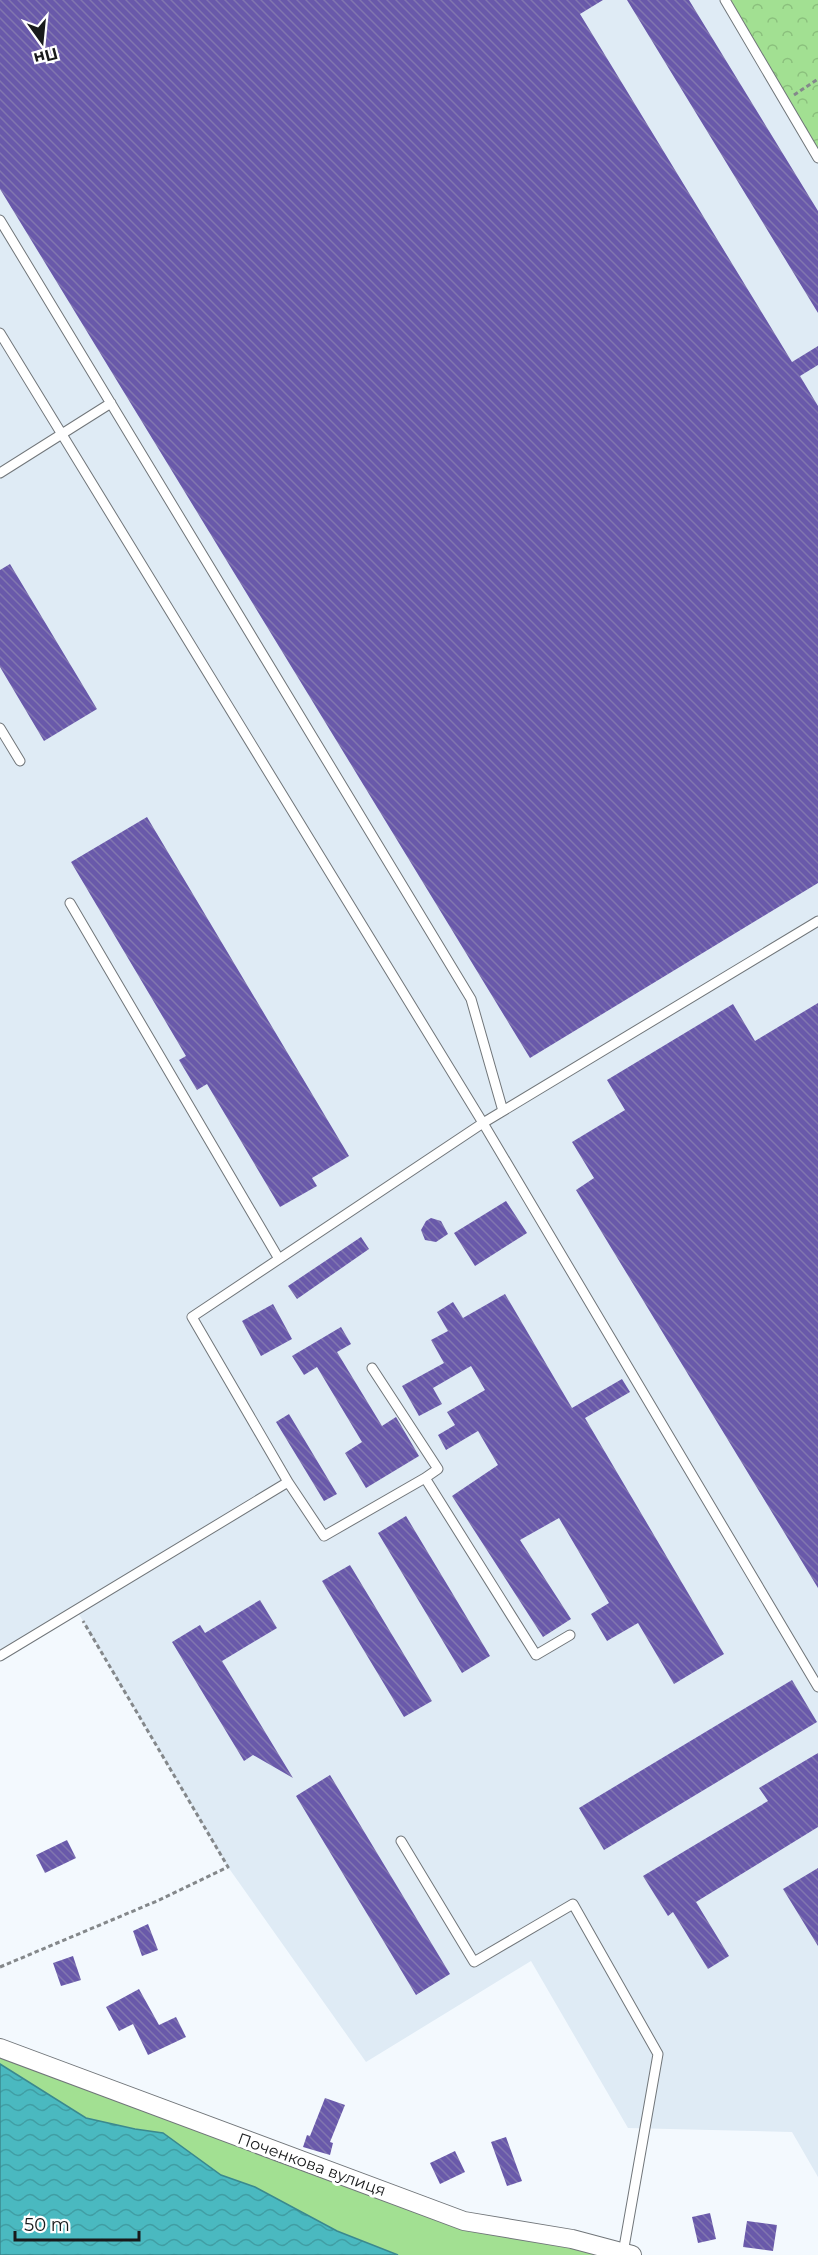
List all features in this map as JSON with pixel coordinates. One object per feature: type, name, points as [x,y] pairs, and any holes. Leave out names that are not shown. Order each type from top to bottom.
[{"type":"street","name":"Поченкова вулиця","points":[[0,2048],[464,2221],[572,2239],[628,2254]]},
{"type":"lane","points":[[725,0],[818,158]]},
{"type":"lane","points":[[0,220],[471,999],[503,1111]]},
{"type":"lane","points":[[0,333],[483,1123],[818,1687]]},
{"type":"lane","points":[[0,473],[111,403]]},
{"type":"lane","points":[[0,728],[21,761]]},
{"type":"lane","points":[[70,903],[279,1259]]},
{"type":"lane","points":[[372,1368],[438,1469],[324,1536],[288,1482],[192,1317],[483,1123],[818,921]]},
{"type":"lane","points":[[425,1478],[536,1655],[570,1635]]},
{"type":"lane","points":[[0,1656],[288,1482]]},
{"type":"lane","points":[[400,1841],[474,1962],[573,1904],[658,2054],[628,2254]]},
{"type":"path","points":[[785,101],[818,80]]},
{"type":"path","points":[[0,1967],[228,1868],[77,1611]]},
{"type":"shaded area","points":[[0,0],[725,0],[818,158],[818,2177],[792,2132],[628,2128],[531,1961],[366,2062],[228,1867],[77,1611],[0,1656]]},
{"type":"green space","points":[[725,0],[818,0],[818,158]]},
{"type":"green space","points":[[0,2048],[464,2221],[632,2255],[0,2255]]},
{"type":"water","points":[[0,2064],[86,2118],[163,2133],[221,2175],[255,2187],[337,2231],[398,2255],[0,2255]]},
{"type":"building","points":[[0,0],[603,0],[580,14],[792,362],[818,346],[818,365],[800,376],[818,406],[818,883],[530,1058],[0,189]]},
{"type":"building","points":[[627,0],[689,0],[818,211],[818,313]]},
{"type":"building","points":[[10,564],[97,709],[44,741],[0,667],[0,570]]},
{"type":"building","points":[[147,817],[349,1156],[312,1178],[317,1186],[280,1207],[207,1084],[197,1090],[179,1060],[186,1056],[71,862]]},
{"type":"building","points":[[818,1003],[818,1588],[576,1190],[594,1178],[572,1142],[625,1110],[607,1080],[733,1004],[755,1041]]},
{"type":"building","points":[[506,1201],[527,1233],[475,1266],[454,1233]]},
{"type":"building","points":[[431,1218],[441,1221],[448,1234],[436,1242],[425,1240],[421,1230],[426,1221]]},
{"type":"building","points":[[361,1237],[369,1249],[297,1299],[288,1286]]},
{"type":"building","points":[[505,1294],[572,1408],[622,1379],[630,1392],[585,1418],[724,1654],[674,1684],[638,1623],[607,1641],[591,1614],[609,1603],[559,1518],[520,1540],[571,1619],[543,1637],[452,1496],[498,1465],[478,1431],[446,1450],[438,1435],[455,1425],[447,1412],[485,1390],[471,1366],[433,1388],[442,1404],[419,1416],[402,1386],[444,1363],[431,1340],[448,1331],[437,1312],[453,1302],[463,1318]]},
{"type":"building","points":[[273,1304],[292,1339],[261,1356],[242,1321]]},
{"type":"building","points":[[341,1327],[351,1344],[337,1352],[382,1426],[396,1417],[419,1456],[366,1488],[345,1453],[362,1442],[317,1367],[304,1375],[292,1356]]},
{"type":"building","points":[[289,1414],[337,1494],[324,1501],[276,1422]]},
{"type":"building","points":[[406,1516],[490,1656],[462,1673],[378,1533]]},
{"type":"building","points":[[350,1565],[432,1701],[404,1717],[322,1581]]},
{"type":"building","points":[[260,1600],[277,1628],[222,1661],[293,1778],[253,1755],[244,1761],[172,1642],[200,1625],[205,1633]]},
{"type":"building","points":[[792,1680],[817,1722],[604,1850],[579,1808]]},
{"type":"building","points":[[818,1753],[818,1827],[696,1902],[729,1956],[708,1969],[673,1912],[668,1916],[643,1876],[768,1801],[759,1788]]},
{"type":"building","points":[[330,1775],[450,1974],[416,1995],[296,1796]]},
{"type":"building","points":[[67,1840],[76,1858],[45,1873],[36,1855]]},
{"type":"building","points":[[818,1868],[818,1946],[783,1889]]},
{"type":"building","points":[[148,1924],[158,1950],[142,1956],[133,1931]]},
{"type":"building","points":[[73,1956],[81,1980],[61,1986],[53,1963]]},
{"type":"building","points":[[139,1989],[159,2025],[176,2017],[186,2037],[148,2055],[133,2024],[119,2031],[106,2007]]},
{"type":"building","points":[[325,2098],[345,2105],[330,2142],[333,2143],[330,2155],[303,2147],[307,2135],[310,2136]]},
{"type":"building","points":[[506,2137],[522,2181],[507,2186],[491,2142]]},
{"type":"building","points":[[455,2151],[465,2172],[440,2184],[430,2163]]},
{"type":"building","points":[[710,2213],[716,2239],[698,2243],[692,2217]]},
{"type":"building","points":[[747,2221],[777,2225],[773,2251],[743,2247]]}]
